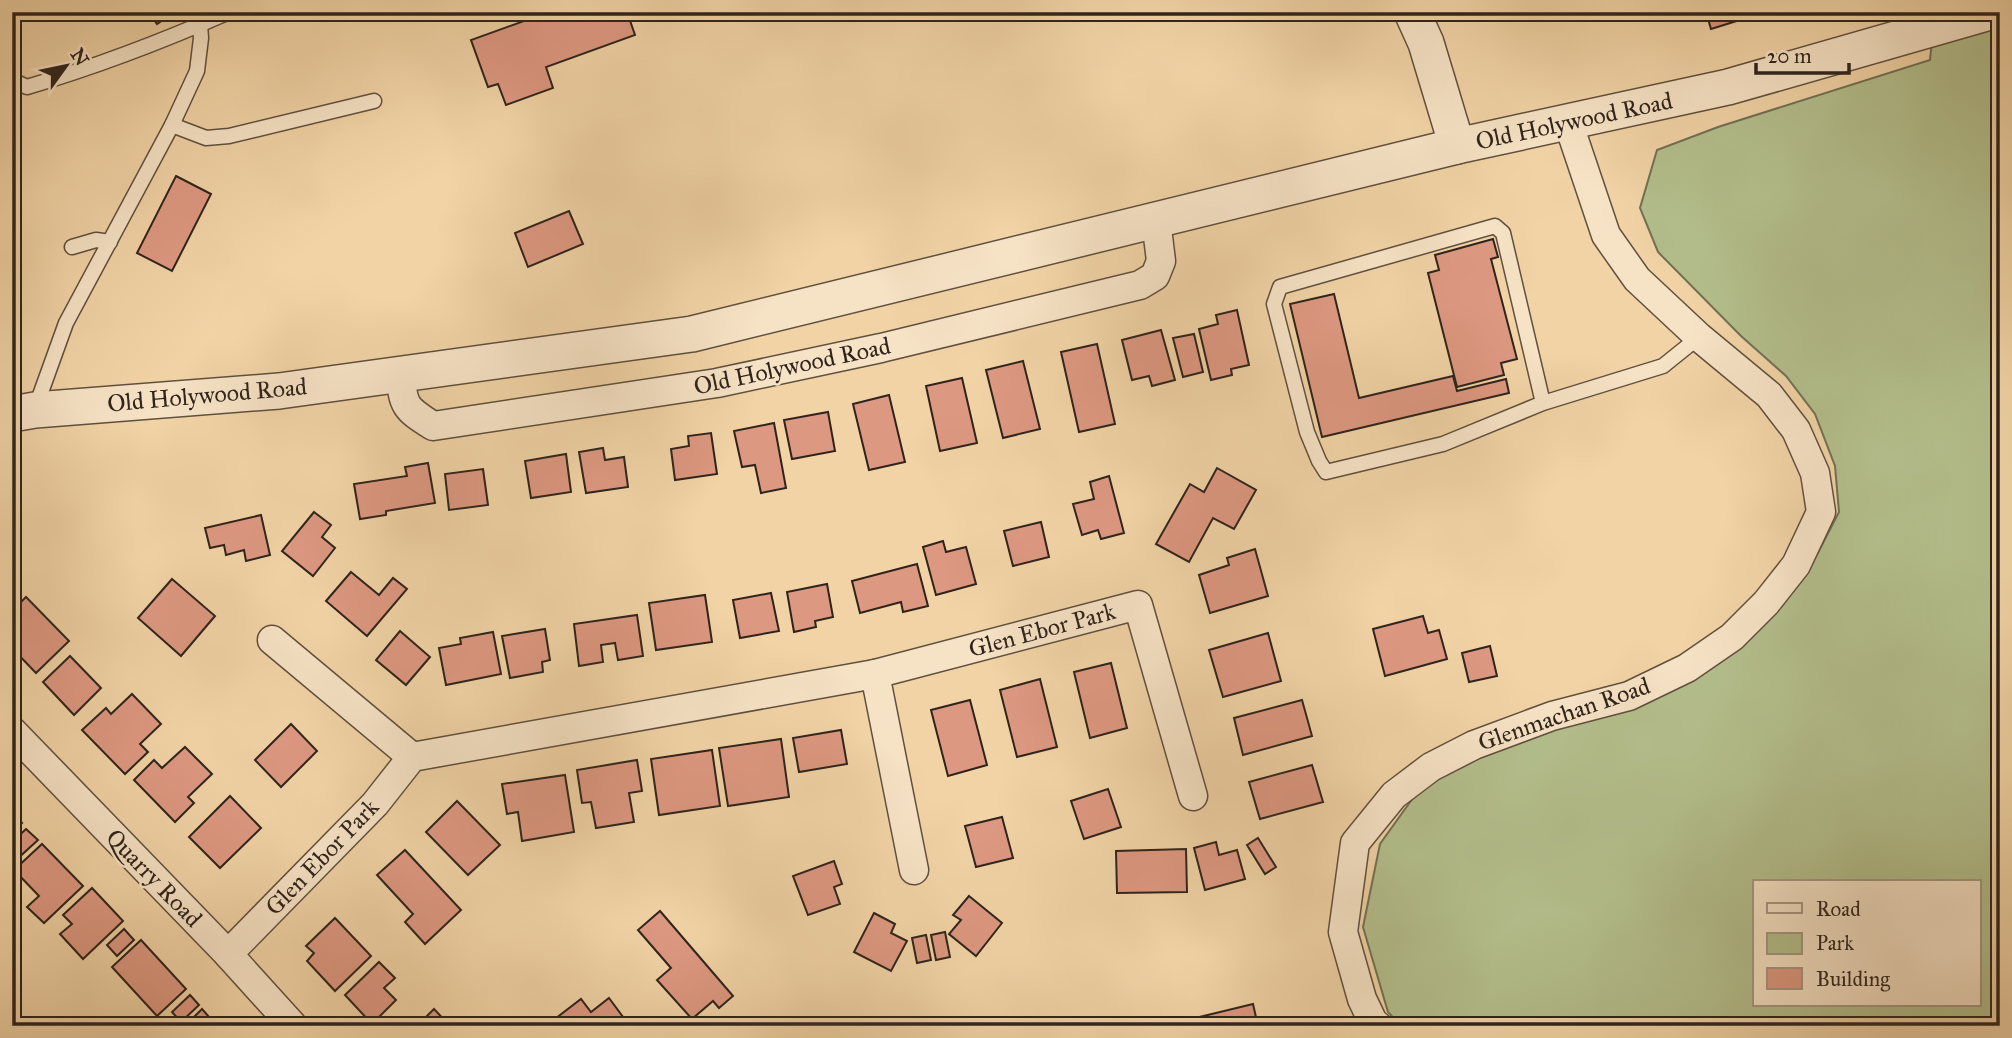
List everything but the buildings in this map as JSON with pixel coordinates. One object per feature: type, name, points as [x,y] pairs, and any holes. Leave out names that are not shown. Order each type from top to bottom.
[{"type":"street","points":[[1412,12],[1426,43],[1457,146]]},
{"type":"street","name":"Old Holywood Road","points":[[24,412],[279,391],[692,334],[1457,146],[1728,87],[1990,12]]},
{"type":"street","name":"Glenmachan Road","points":[[1373,1024],[1362,999],[1343,932],[1355,844],[1394,795],[1431,767],[1474,744],[1552,716],[1629,696],[1688,668],[1732,637],[1766,603],[1796,565],[1821,512],[1815,473],[1796,430],[1769,395],[1699,337],[1637,279],[1606,235],[1568,122]]},
{"type":"street","name":"Old Holywood Road","points":[[401,373],[402,394],[410,412],[433,426],[717,383],[881,348],[1140,285],[1155,276],[1161,261],[1156,220]]},
{"type":"street","name":"Glen Ebor Park","points":[[228,954],[375,804],[412,757],[875,674],[1138,605],[1193,796]]},
{"type":"street","points":[[272,640],[412,757]]},
{"type":"street","points":[[875,674],[914,870]]},
{"type":"street","name":"Quarry Road","points":[[12,731],[228,954],[293,1026]]},
{"type":"lane","points":[[12,80],[26,87],[45,82],[229,12]]},
{"type":"lane","points":[[24,412],[66,323],[172,125],[197,71],[200,25]]},
{"type":"lane","points":[[172,125],[206,138],[229,136],[374,101]]},
{"type":"lane","points":[[1544,403],[1503,233],[1495,226],[1280,287],[1274,304],[1307,432],[1326,472],[1443,444],[1544,403],[1663,366],[1699,337]]},
{"type":"lane","points":[[72,247],[96,240],[110,242]]},
{"type":"green space","points":[[2000,12],[2000,1026],[1401,1026],[1388,1012],[1363,927],[1380,844],[1418,791],[1463,760],[1558,725],[1637,708],[1695,675],[1781,607],[1808,572],[1839,512],[1835,466],[1815,414],[1786,376],[1741,336],[1658,252],[1640,208],[1657,150],[1718,127],[1930,60],[1933,30]]}]
